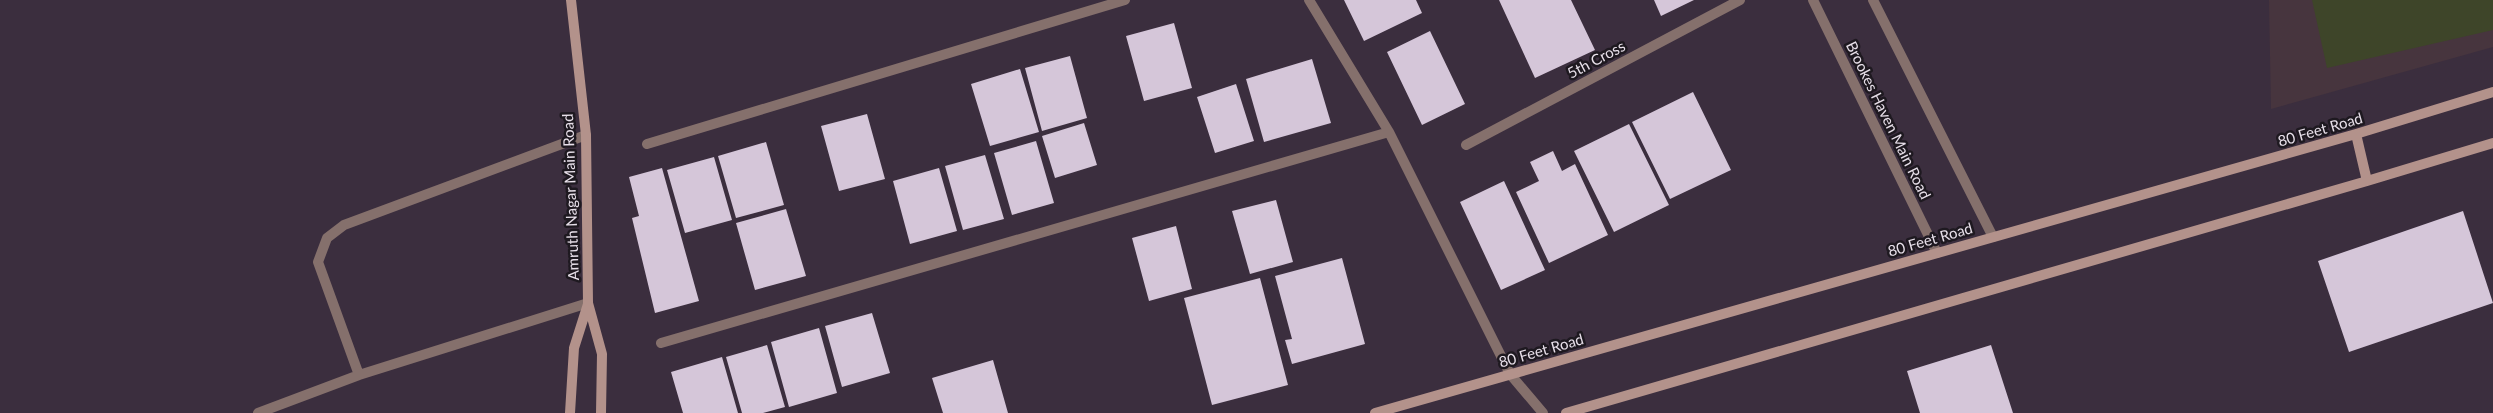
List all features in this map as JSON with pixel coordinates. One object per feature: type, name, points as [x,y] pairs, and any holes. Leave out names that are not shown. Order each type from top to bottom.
[{"type":"main road","name":"Amruth Nagar Main Road","points":[[571,0],[586,135],[588,303],[602,354],[601,413]]},
{"type":"main road","name":"80 Feet Road","points":[[1375,413],[2356,134],[2493,92]]},
{"type":"main road","points":[[2356,134],[2367,182]]},
{"type":"main road","points":[[1566,413],[2367,182],[2493,143]]},
{"type":"main road","name":"Amruth Nagar Main Road","points":[[570,413],[574,348],[588,303]]},
{"type":"street","points":[[647,144],[1125,0]]},
{"type":"street","points":[[1309,0],[1389,132],[1510,374],[1543,413]]},
{"type":"street","name":"5th Cross","points":[[1466,145],[1740,0]]},
{"type":"street","name":"Brookes Haven Main Road","points":[[1813,0],[1938,253]]},
{"type":"street","points":[[1874,0],[1993,237]]},
{"type":"street","points":[[661,343],[1389,132]]},
{"type":"street","points":[[359,375],[318,262],[327,238],[344,226],[586,135]]},
{"type":"street","points":[[258,413],[359,375],[588,303]]},
{"type":"shaded area","points":[[2269,0],[2493,0],[2493,47],[2271,109]]},
{"type":"green space","points":[[2312,0],[2493,0],[2493,30],[2327,68]]},
{"type":"building","points":[[1344,0],[1416,0],[1422,13],[1364,41]]},
{"type":"building","points":[[1499,0],[1571,0],[1595,50],[1535,78]]},
{"type":"building","points":[[1654,0],[1694,0],[1661,16]]},
{"type":"building","points":[[1174,23],[1192,88],[1144,101],[1126,36]]},
{"type":"building","points":[[1430,31],[1465,104],[1422,125],[1387,52]]},
{"type":"building","points":[[1070,56],[1087,118],[1042,131],[1025,68]]},
{"type":"building","points":[[1312,59],[1331,123],[1264,142],[1246,79]]},
{"type":"building","points":[[1020,69],[1039,132],[990,146],[971,84]]},
{"type":"building","points":[[1236,84],[1254,141],[1215,153],[1197,97]]},
{"type":"building","points":[[1693,92],[1731,170],[1670,199],[1632,122]]},
{"type":"building","points":[[867,114],[885,179],[839,191],[821,126]]},
{"type":"building","points":[[1084,123],[1097,165],[1055,178],[1042,136]]},
{"type":"building","points":[[1629,124],[1669,205],[1614,232],[1574,151]]},
{"type":"building","points":[[1036,141],[1054,203],[1012,215],[994,153]]},
{"type":"building","points":[[766,142],[784,205],[736,218],[718,156]]},
{"type":"building","points":[[1553,151],[1562,171],[1575,164],[1608,235],[1549,263],[1516,192],[1539,181],[1530,162]]},
{"type":"building","points":[[985,155],[1004,219],[963,230],[945,166]]},
{"type":"building","points":[[714,157],[732,220],[685,233],[667,170]]},
{"type":"building","points":[[662,168],[699,301],[655,313],[632,218],[639,216],[629,177]]},
{"type":"building","points":[[939,168],[957,231],[910,244],[893,181]]},
{"type":"building","points":[[1504,181],[1545,270],[1501,290],[1460,202]]},
{"type":"building","points":[[1276,200],[1293,262],[1250,274],[1232,211]]},
{"type":"building","points":[[786,209],[806,276],[755,290],[736,223]]},
{"type":"building","points":[[2463,211],[2493,303],[2349,352],[2318,261]]},
{"type":"building","points":[[1176,226],[1192,289],[1149,301],[1132,238]]},
{"type":"building","points":[[1342,258],[1365,344],[1292,364],[1285,340],[1292,339],[1275,276]]},
{"type":"building","points":[[1260,278],[1288,385],[1212,405],[1184,298]]},
{"type":"building","points":[[872,313],[890,373],[842,387],[825,326]]},
{"type":"building","points":[[819,328],[837,393],[789,407],[771,342]]},
{"type":"building","points":[[767,345],[785,407],[763,413],[742,413],[726,357]]},
{"type":"building","points":[[1991,345],[2013,413],[1920,413],[1907,371]]},
{"type":"building","points":[[722,357],[738,413],[683,413],[671,372]]},
{"type":"building","points":[[993,360],[1008,413],[943,413],[932,378]]}]
